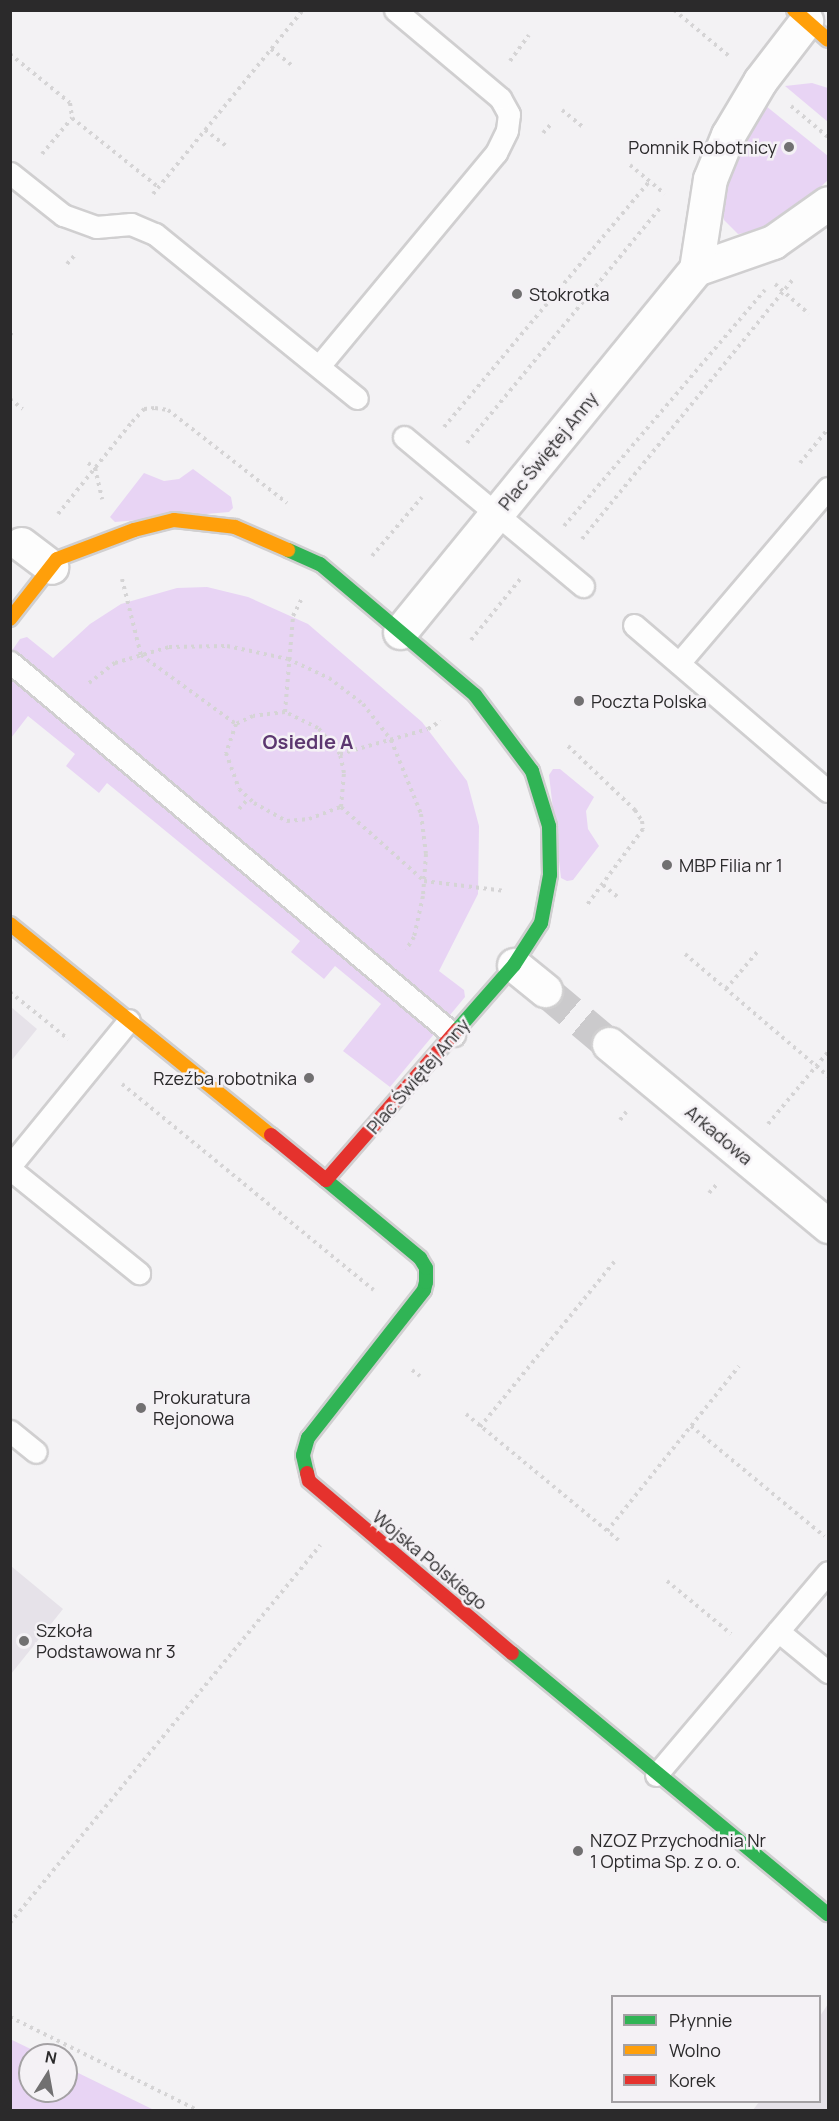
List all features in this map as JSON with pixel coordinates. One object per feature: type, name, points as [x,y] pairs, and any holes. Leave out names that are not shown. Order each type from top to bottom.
[{"type":"street","points":[[809,24],[760,81],[728,135],[710,179],[696,269],[773,242],[828,203]]},
{"type":"street","name":"Plac Świętej Anny","points":[[400,632],[696,269]]},
{"type":"street","name":"Plac Świętej Anny","points":[[10,619],[34,554],[57,560],[112,538],[174,520],[235,527],[320,564],[476,695],[532,771],[549,826],[550,875],[541,922],[514,965],[326,1180]]},
{"type":"street","points":[[10,924],[326,1180]]},
{"type":"street","points":[[514,965],[544,990]]},
{"type":"street","name":"Arkadowa","points":[[609,1044],[828,1226]]},
{"type":"street","name":"Wojska Polskiego","points":[[326,1180],[420,1258],[426,1268],[424,1290],[308,1438],[303,1455],[309,1481],[656,1775],[828,1914]]},
{"type":"lane","points":[[319,366],[496,153],[507,130],[509,114],[500,98],[395,10]]},
{"type":"lane","points":[[16,177],[63,215],[96,227],[131,224],[155,234],[357,398]]},
{"type":"lane","points":[[404,437],[583,586]]},
{"type":"lane","points":[[679,663],[828,488]]},
{"type":"lane","points":[[634,625],[828,791]]},
{"type":"lane","points":[[10,662],[454,1035]]},
{"type":"lane","points":[[129,1020],[10,1168],[139,1273]]},
{"type":"lane","points":[[10,1431],[36,1452]]},
{"type":"lane","points":[[656,1775],[828,1572]]},
{"type":"lane","points":[[778,1631],[828,1672]]},
{"type":"path","points":[[131,224],[303,10]]},
{"type":"path","points":[[674,10],[734,61]]},
{"type":"path","points":[[272,49],[292,66]]},
{"type":"path","points":[[10,54],[70,103],[72,118],[158,188]]},
{"type":"path","points":[[562,110],[582,126]]},
{"type":"path","points":[[16,177],[72,118]]},
{"type":"path","points":[[205,130],[226,147]]},
{"type":"path","points":[[630,165],[668,196]]},
{"type":"path","points":[[423,452],[650,181]]},
{"type":"path","points":[[368,561],[655,218],[673,186]]},
{"type":"path","points":[[468,643],[542,552],[772,282],[780,276]]},
{"type":"path","points":[[560,566],[796,276]]},
{"type":"path","points":[[772,282],[809,314]]},
{"type":"path","points":[[10,335],[14,330]]},
{"type":"path","points":[[10,399],[23,409]]},
{"type":"path","points":[[34,554],[95,468],[144,409],[168,410],[296,510]]},
{"type":"path","points":[[88,463],[95,468],[141,655],[236,724]]},
{"type":"path","points":[[285,712],[293,616],[320,564]]},
{"type":"path","points":[[84,686],[115,663],[169,647],[227,646],[288,659],[329,678],[363,704],[392,740],[420,814],[426,854],[424,881],[414,937],[404,952]]},
{"type":"path","points":[[340,754],[428,729],[476,695]]},
{"type":"path","points":[[285,712],[318,728],[340,754],[344,773],[341,807],[309,819],[287,820],[254,803],[239,789],[226,753],[236,724],[252,716],[285,712]]},
{"type":"path","points":[[341,807],[424,881],[589,903]]},
{"type":"path","points":[[603,885],[620,899]]},
{"type":"path","points":[[726,989],[758,951]]},
{"type":"path","points":[[685,954],[828,1076]]},
{"type":"path","points":[[10,992],[383,1298]]},
{"type":"path","points":[[480,1427],[615,1261]]},
{"type":"path","points":[[607,1531],[739,1366]]},
{"type":"path","points":[[466,1414],[622,1543]]},
{"type":"path","points":[[691,1426],[828,1540]]},
{"type":"path","points":[[10,1923],[346,1513]]},
{"type":"path","points":[[667,1581],[757,1656]]},
{"type":"path","points":[[10,2017],[197,2110]]},
{"type":"shaded area","points":[[812,83],[828,88],[828,122],[785,86]]},
{"type":"shaded area","points":[[766,106],[828,156],[828,180],[800,206],[760,231],[738,234],[724,220],[724,196],[738,154]]},
{"type":"shaded area","points":[[193,469],[231,497],[233,508],[229,512],[115,522],[110,517],[144,473],[164,481],[179,479]]},
{"type":"shaded area","points":[[207,587],[248,597],[308,624],[422,722],[467,781],[479,826],[478,894],[439,971],[464,990],[465,997],[390,1087],[343,1051],[381,1004],[335,966],[324,979],[291,952],[300,941],[107,783],[99,793],[66,766],[75,754],[28,716],[11,738],[11,652],[20,639],[27,637],[53,658],[90,624],[121,604],[177,588]]},
{"type":"shaded area","points":[[553,769],[560,769],[594,797],[586,811],[588,829],[599,846],[573,880],[567,881],[561,878],[549,775]]},
{"type":"shaded area","points":[[11,1007],[37,1029],[11,1061]]},
{"type":"shaded area","name":"Szkoła Podstawowa nr 3","points":[[11,1566],[63,1609],[11,1674]]},
{"type":"shaded area","points":[[828,2004],[828,2110],[753,2110],[758,2103],[821,2103],[821,2014]]},
{"type":"shaded area","points":[[10,2039],[18,2043],[18,2103],[78,2103],[78,2073],[154,2110],[11,2110]]},
{"type":"tunnel","points":[[545,990],[609,1044]]},
{"type":"traffic: fast","points":[[288,550],[320,564],[475,695],[532,771],[549,826],[550,875],[541,923],[514,965],[457,1030]]},
{"type":"traffic: fast","points":[[307,1473],[303,1455],[308,1438],[424,1290],[426,1282],[426,1268],[420,1258],[326,1180]]},
{"type":"traffic: fast","points":[[512,1653],[828,1914]]},
{"type":"traffic: slow","points":[[794,10],[828,40]]},
{"type":"traffic: slow","points":[[10,619],[57,559],[134,530],[174,520],[235,527],[288,550]]},
{"type":"traffic: slow","points":[[10,924],[271,1135]]},
{"type":"traffic: jam","points":[[271,1135],[326,1180],[457,1030]]},
{"type":"traffic: jam","points":[[307,1473],[309,1481],[512,1653]]},
{"type":"place","name":"Pomnik Robotnicy","points":[[789,147]]},
{"type":"place","name":"Stokrotka","points":[[517,294]]},
{"type":"place","name":"Poczta Polska","points":[[579,701]]},
{"type":"place","name":"MBP Filia nr 1","points":[[667,865]]},
{"type":"place","name":"Rzeźba robotnika","points":[[309,1078]]},
{"type":"place","name":"Prokuratura Rejonowa","points":[[141,1408]]},
{"type":"place","name":"Szkoła Podstawowa nr 3","points":[[24,1641]]},
{"type":"place","name":"NZOZ Przychodnia Nr 1 Optima Sp. z o. o.","points":[[578,1851]]},
{"type":"district","name":"Osiedle A","points":[[308,741]]}]
